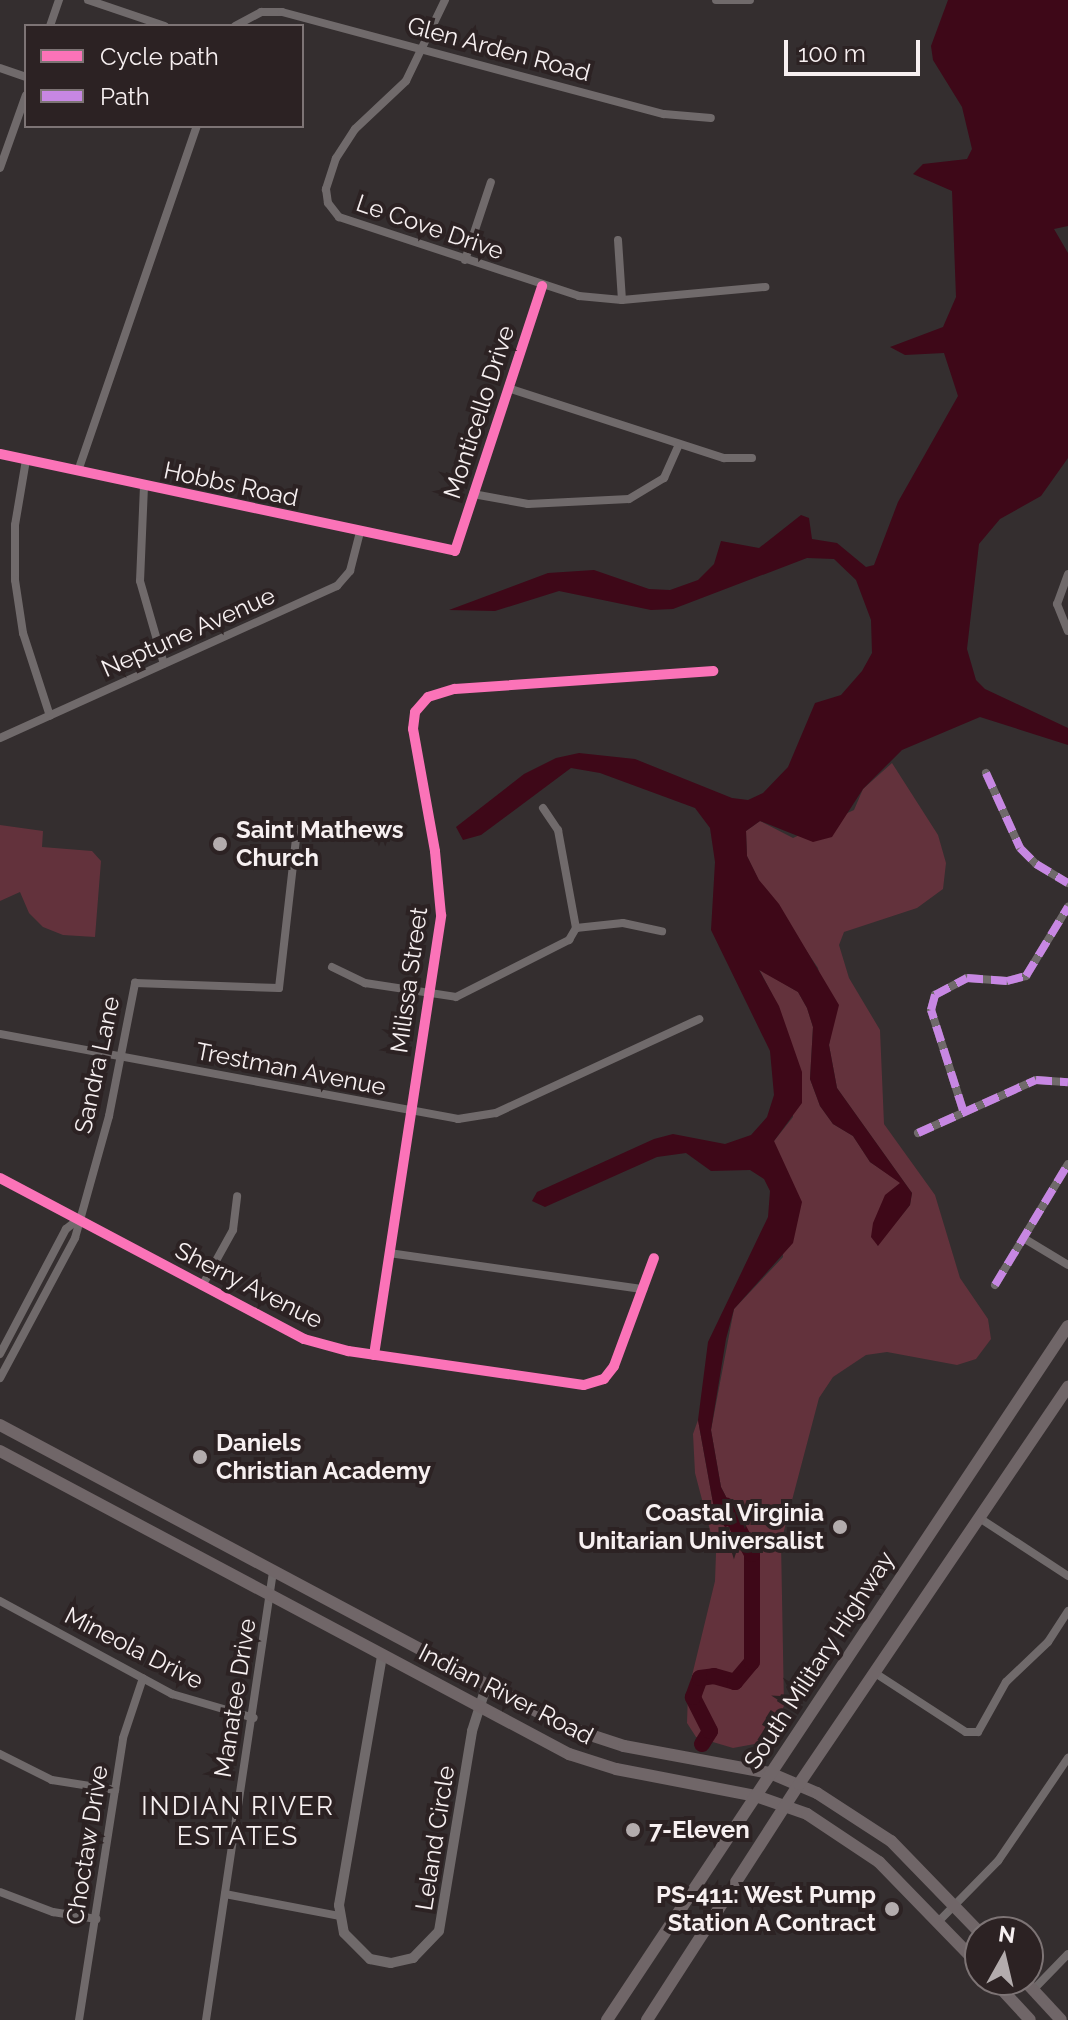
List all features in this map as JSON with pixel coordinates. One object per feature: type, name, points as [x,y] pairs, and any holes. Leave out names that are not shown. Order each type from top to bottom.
[{"type":"main road","name":"South Military Highway","points":[[607,2020],[1068,1326]]},
{"type":"main road","name":"South Military Highway","points":[[647,2020],[785,1805],[1068,1386]]},
{"type":"main road","name":"Indian River Road","points":[[0,1425],[486,1687],[598,1738],[770,1773],[799,1784],[878,1830],[964,1916]]},
{"type":"main road","name":"Indian River Road","points":[[0,1451],[478,1708],[593,1763],[756,1796],[785,1805],[853,1841],[964,1949]]},
{"type":"main road","points":[[1008,1996],[1030,2020]]},
{"type":"main road","points":[[1038,1996],[1061,2020]]},
{"type":"street","points":[[51,24],[59,0]]},
{"type":"street","points":[[88,0],[159,24]]},
{"type":"street","name":"Le Cove Drive","points":[[445,0],[398,92],[345,143],[330,174],[328,203],[346,222],[579,296],[622,300],[765,287]]},
{"type":"street","points":[[716,0],[750,0]]},
{"type":"street","points":[[307,19],[312,7]]},
{"type":"street","name":"Glen Arden Road","points":[[238,24],[251,15],[271,11],[664,114],[711,118]]},
{"type":"street","points":[[0,68],[24,76]]},
{"type":"street","points":[[0,168],[24,101]]},
{"type":"street","points":[[78,471],[196,128]]},
{"type":"street","points":[[465,260],[491,182]]},
{"type":"street","points":[[618,240],[622,300]]},
{"type":"street","name":"Monticello Drive","points":[[455,551],[542,286]]},
{"type":"street","points":[[508,388],[724,458],[752,458]]},
{"type":"street","points":[[482,427],[494,431]]},
{"type":"street","points":[[473,494],[528,504],[629,499],[664,478],[679,445]]},
{"type":"street","name":"Hobbs Road","points":[[0,454],[455,551]]},
{"type":"street","points":[[26,460],[15,525],[15,580],[23,633],[50,716]]},
{"type":"street","points":[[144,486],[140,581],[164,664]]},
{"type":"street","name":"Neptune Avenue","points":[[0,738],[337,586],[350,571],[360,532]]},
{"type":"street","points":[[1068,574],[1057,604],[1068,631]]},
{"type":"street","name":"Milissa Street","points":[[374,1355],[409,1112],[430,996],[440,892],[413,729],[415,712],[424,700],[441,692],[713,671]]},
{"type":"street","points":[[986,773],[1020,848],[1068,883]]},
{"type":"street","points":[[332,967],[365,983],[430,996],[456,997],[569,940],[576,928],[558,830],[543,808]]},
{"type":"street","name":"Sandra Lane","points":[[0,1378],[75,1238],[95,1173],[137,981],[275,990],[282,984],[297,829]]},
{"type":"street","points":[[963,1110],[931,1010],[940,989],[961,980],[1013,981],[1026,976],[1068,907]]},
{"type":"street","points":[[576,928],[623,923],[662,931]]},
{"type":"street","name":"Trestman Avenue","points":[[0,1034],[458,1119],[496,1113],[699,1019]]},
{"type":"street","points":[[918,1133],[963,1110],[1036,1080],[1068,1082]]},
{"type":"street","points":[[995,1285],[1068,1164]]},
{"type":"street","name":"Sherry Avenue","points":[[0,1178],[304,1339],[374,1355],[592,1384],[614,1366],[654,1258]]},
{"type":"street","points":[[202,1286],[233,1230],[237,1196]]},
{"type":"street","name":"Sandra Lane","points":[[0,1354],[66,1229],[79,1219]]},
{"type":"street","points":[[1025,1239],[1068,1265]]},
{"type":"street","points":[[389,1253],[643,1289]]},
{"type":"street","points":[[981,1519],[1068,1576]]},
{"type":"street","name":"Manatee Drive","points":[[206,2020],[254,1718],[273,1571]]},
{"type":"street","name":"Mineola Drive","points":[[0,1601],[193,1703],[254,1718]]},
{"type":"street","points":[[875,1673],[966,1732],[978,1732],[1006,1682],[1048,1642],[1068,1611]]},
{"type":"street","points":[[225,1894],[339,1916],[359,1766],[382,1656]]},
{"type":"street","name":"Choctaw Drive","points":[[79,2020],[126,1728],[143,1678]]},
{"type":"street","name":"Leland Circle","points":[[339,1916],[350,1943],[380,1962],[413,1958],[435,1939],[478,1708],[486,1687]]},
{"type":"street","points":[[0,1754],[52,1780],[115,1790]]},
{"type":"street","points":[[938,1922],[956,1908],[998,1861],[1068,1758]]},
{"type":"street","points":[[0,1892],[53,1912],[96,1919]]},
{"type":"street","points":[[1044,1973],[1068,1954]]},
{"type":"shaded area","points":[[948,0],[1068,0],[1068,226],[1054,229],[1068,253],[1068,458],[1041,496],[1000,519],[979,544],[967,649],[976,680],[985,689],[1068,728],[1068,745],[980,717],[902,750],[863,789],[832,837],[813,842],[760,821],[746,831],[747,856],[759,880],[779,904],[839,1005],[829,1045],[837,1088],[912,1193],[910,1205],[878,1246],[871,1237],[873,1223],[885,1195],[900,1183],[870,1162],[853,1136],[833,1124],[820,1106],[810,1079],[813,1027],[807,1008],[798,992],[759,970],[779,1006],[802,1072],[802,1103],[774,1141],[802,1202],[793,1243],[734,1309],[726,1339],[711,1430],[721,1487],[737,1518],[736,1524],[725,1527],[715,1514],[698,1420],[708,1342],[768,1217],[770,1191],[764,1179],[750,1170],[711,1171],[686,1153],[657,1157],[545,1207],[532,1201],[537,1192],[654,1139],[673,1134],[725,1144],[751,1135],[767,1117],[774,1095],[770,1051],[711,930],[715,862],[710,828],[695,808],[600,773],[571,768],[481,835],[463,840],[456,827],[524,774],[556,758],[579,753],[635,759],[732,798],[748,800],[763,793],[788,767],[815,703],[841,695],[862,671],[872,653],[871,620],[856,580],[834,559],[807,558],[673,609],[651,610],[559,591],[495,611],[449,610],[548,573],[594,570],[649,589],[670,590],[698,580],[714,564],[721,541],[759,548],[801,515],[809,518],[812,539],[837,543],[866,567],[874,565],[898,502],[958,396],[944,353],[905,355],[890,347],[943,327],[956,297],[952,191],[913,174],[923,164],[967,159],[972,149],[962,107],[933,60],[931,46]]},
{"type":"shaded area","points":[[892,763],[938,835],[946,863],[943,889],[917,908],[844,932],[839,945],[849,978],[880,1030],[884,1124],[935,1195],[960,1278],[988,1319],[991,1339],[976,1359],[957,1365],[887,1352],[866,1355],[833,1377],[819,1398],[781,1542],[784,1706],[765,1742],[733,1748],[696,1737],[687,1723],[688,1692],[715,1581],[716,1553],[695,1473],[693,1434],[698,1420],[715,1514],[737,1518],[721,1487],[711,1430],[734,1309],[783,1257],[774,1141],[793,1117],[772,994],[759,969],[798,992],[807,1008],[813,1027],[810,1079],[820,1106],[833,1124],[853,1136],[870,1162],[901,1183],[877,1246],[910,1205],[912,1193],[837,1088],[829,1045],[832,1029],[818,968],[759,881],[747,856],[746,831],[760,821],[793,838],[854,810],[863,789]]},
{"type":"shaded area","points":[[0,825],[43,831],[42,847],[92,851],[101,861],[95,937],[63,935],[43,927],[29,913],[20,892],[0,901]]},
{"type":"waterway","points":[[702,1744],[710,1731],[693,1697],[700,1678],[714,1676],[735,1682],[752,1662],[752,1554],[726,1505]]},
{"type":"marked path","points":[[986,773],[1020,848],[1036,864],[1068,883]]},
{"type":"marked path","points":[[963,1110],[931,1010],[935,995],[967,978],[1007,981],[1026,976],[1068,907]]},
{"type":"marked path","points":[[918,1133],[1036,1080],[1068,1082]]},
{"type":"marked path","points":[[995,1285],[1068,1164]]},
{"type":"cycle path","points":[[0,454],[455,551],[542,286]]},
{"type":"cycle path","points":[[374,1355],[441,915],[435,851],[413,729],[415,712],[428,697],[455,689],[713,671]]},
{"type":"cycle path","points":[[0,1178],[304,1339],[348,1351],[584,1385],[604,1379],[614,1366],[654,1258]]},
{"type":"place","name":"Saint Mathews Church","points":[[220,844]]},
{"type":"place","name":"Daniels Christian Academy","points":[[200,1457]]},
{"type":"place","name":"Coastal Virginia Unitarian Universalist","points":[[840,1527]]},
{"type":"place","name":"7-Eleven","points":[[633,1830]]},
{"type":"place","name":"PS-411: West Pump Station A Contract","points":[[892,1909]]},
{"type":"district","name":"INDIAN RIVER ESTATES","points":[[238,1822]]}]
